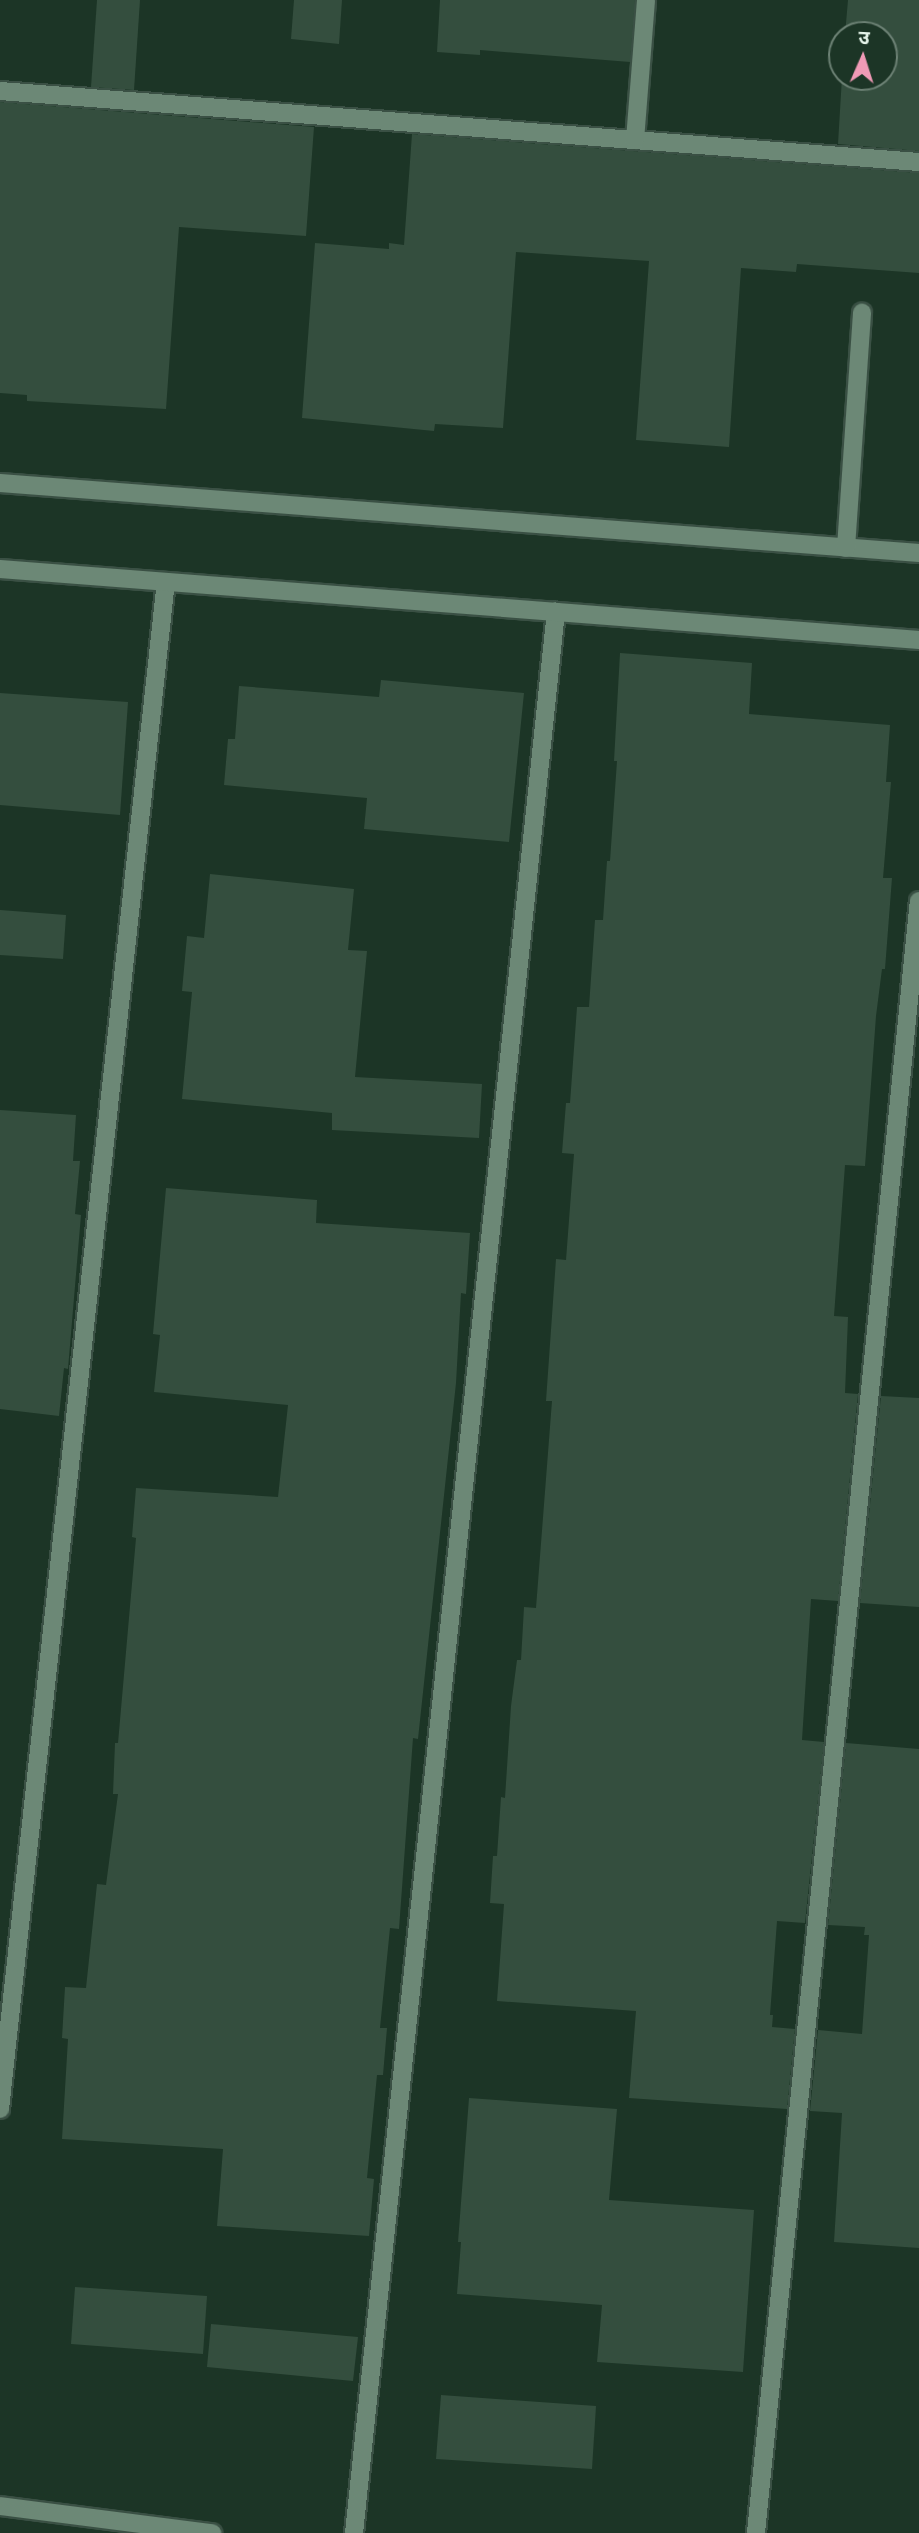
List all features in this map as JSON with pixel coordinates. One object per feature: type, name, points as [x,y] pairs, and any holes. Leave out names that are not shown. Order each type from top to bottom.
[{"type":"street","points":[[635,140],[646,0]]},
{"type":"street","points":[[0,91],[919,162]]},
{"type":"street","points":[[846,548],[862,313]]},
{"type":"street","points":[[0,483],[919,553]]},
{"type":"street","points":[[0,569],[919,639]]},
{"type":"street","points":[[0,2109],[166,582]]},
{"type":"street","points":[[354,2533],[556,612]]},
{"type":"street","points":[[756,2533],[919,901]]},
{"type":"street","points":[[0,2506],[212,2533]]},
{"type":"building","points":[[97,0],[140,0],[134,90],[91,87]]},
{"type":"building","points":[[294,0],[342,0],[339,44],[291,39]]},
{"type":"building","points":[[440,0],[635,0],[630,62],[480,50],[480,55],[437,52]]},
{"type":"building","points":[[848,0],[919,0],[919,151],[838,144],[841,91],[898,91],[898,21],[846,21]]},
{"type":"building","points":[[0,102],[314,127],[306,236],[179,227],[166,409],[27,401],[27,395],[0,393]]},
{"type":"building","points":[[412,134],[919,173],[919,273],[797,264],[796,272],[741,268],[729,447],[636,440],[649,261],[516,252],[503,428],[435,424],[434,431],[302,418],[315,243],[389,249],[389,243],[404,245]]},
{"type":"building","points":[[620,653],[752,663],[749,714],[890,725],[886,782],[891,782],[883,878],[892,878],[885,969],[882,969],[876,1016],[865,1166],[845,1165],[834,1316],[848,1317],[845,1393],[858,1394],[838,1601],[811,1599],[802,1740],[824,1742],[805,1923],[777,1921],[770,2015],[773,2015],[772,2027],[795,2029],[787,2109],[629,2098],[636,2011],[497,2001],[504,1904],[490,1903],[493,1856],[497,1856],[501,1797],[505,1798],[511,1706],[517,1660],[521,1660],[524,1607],[536,1608],[552,1401],[546,1401],[556,1259],[566,1260],[574,1154],[562,1153],[566,1103],[570,1103],[577,1007],[589,1007],[595,920],[603,920],[617,761],[614,761]]},
{"type":"building","points":[[381,680],[524,693],[509,842],[364,829],[367,798],[224,785],[228,739],[235,739],[239,686],[379,697]]},
{"type":"building","points":[[0,693],[128,702],[120,815],[0,805]]},
{"type":"building","points":[[210,874],[354,889],[348,950],[367,951],[355,1077],[482,1084],[479,1138],[332,1130],[332,1113],[182,1099],[192,992],[182,991],[187,936],[204,938]]},
{"type":"building","points":[[0,910],[66,915],[63,959],[0,955]]},
{"type":"building","points":[[0,1110],[76,1115],[73,1161],[80,1161],[75,1214],[81,1215],[68,1369],[64,1368],[59,1416],[0,1409]]},
{"type":"building","points":[[166,1188],[317,1200],[316,1223],[470,1233],[466,1294],[461,1293],[456,1383],[418,1739],[413,1738],[399,1929],[390,1928],[380,2028],[387,2028],[383,2075],[377,2075],[367,2178],[374,2179],[369,2236],[217,2226],[223,2149],[62,2139],[68,2039],[62,2038],[65,1987],[86,1988],[97,1884],[106,1885],[118,1794],[113,1794],[115,1743],[118,1743],[136,1538],[132,1537],[136,1488],[278,1497],[288,1405],[154,1392],[160,1335],[153,1334]]},
{"type":"building","points":[[881,1396],[919,1398],[919,1607],[860,1603]]},
{"type":"building","points":[[846,1743],[919,1749],[919,2248],[834,2242],[842,2113],[810,2111],[818,2030],[862,2034],[869,1935],[864,1935],[865,1927],[828,1925]]},
{"type":"building","points":[[469,2098],[617,2109],[609,2200],[754,2210],[743,2372],[597,2362],[602,2305],[457,2294],[461,2242],[458,2242]]},
{"type":"building","points":[[75,2287],[207,2296],[203,2354],[71,2344]]},
{"type":"building","points":[[211,2324],[358,2337],[353,2381],[207,2367]]},
{"type":"building","points":[[441,2395],[596,2406],[592,2469],[436,2459]]}]
